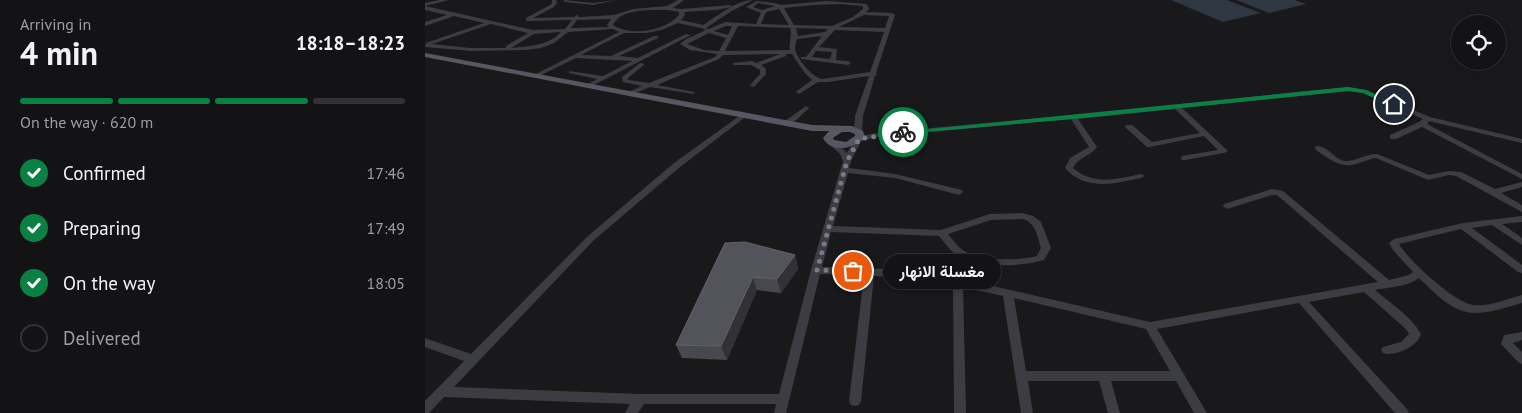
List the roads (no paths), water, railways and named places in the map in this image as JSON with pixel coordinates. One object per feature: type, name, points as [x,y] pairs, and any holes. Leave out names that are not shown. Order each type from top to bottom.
[{"type":"main road","points":[[425,55],[812,128],[842,129],[859,136]]},
{"type":"main road","points":[[812,128],[822,133],[831,142],[846,145],[859,136]]},
{"type":"main road","points":[[831,142],[831,134],[842,129]]},
{"type":"street","points":[[425,6],[447,0]]},
{"type":"street","points":[[515,28],[555,2],[567,0],[593,4],[615,0]]},
{"type":"street","points":[[645,0],[645,8]]},
{"type":"street","points":[[661,7],[673,0]]},
{"type":"street","points":[[668,8],[682,0]]},
{"type":"street","points":[[723,0],[731,3]]},
{"type":"street","points":[[751,0],[749,7],[762,11],[781,6],[828,0],[860,3],[866,7],[863,14]]},
{"type":"street","points":[[751,0],[731,9],[685,41],[684,45],[698,50],[796,55],[848,63]]},
{"type":"street","points":[[527,20],[616,17],[645,8],[661,7],[681,11],[689,9],[714,10],[731,3],[751,0],[781,6],[792,26],[795,38],[792,45],[796,55],[806,72],[817,80]]},
{"type":"street","points":[[828,0],[829,10]]},
{"type":"street","points":[[425,6],[533,32],[564,32],[611,28],[624,31],[653,30],[678,21],[683,15],[681,11]]},
{"type":"street","points":[[758,25],[764,13],[762,11]]},
{"type":"street","points":[[425,24],[457,14]]},
{"type":"street","points":[[779,413],[846,166],[859,136],[859,116],[892,15],[863,14],[834,28],[826,34],[808,58]]},
{"type":"street","points":[[425,45],[458,50],[546,45],[557,39],[577,17]]},
{"type":"street","points":[[611,28],[610,23],[616,17]]},
{"type":"street","points":[[678,21],[730,37]]},
{"type":"street","points":[[425,45],[490,23]]},
{"type":"street","points":[[588,86],[640,62],[677,40],[704,29],[723,24],[887,30]]},
{"type":"street","points":[[628,94],[703,65],[722,52],[736,24]]},
{"type":"street","points":[[653,30],[652,34],[656,37]]},
{"type":"street","points":[[535,76],[624,31]]},
{"type":"street","points":[[506,48],[533,32]]},
{"type":"street","points":[[795,38],[826,34]]},
{"type":"street","points":[[613,57],[656,37],[677,40]]},
{"type":"street","points":[[815,49],[835,50],[833,61]]},
{"type":"street","points":[[746,62],[757,53]]},
{"type":"street","points":[[756,65],[796,55]]},
{"type":"street","points":[[575,57],[613,57],[640,62]]},
{"type":"street","points":[[640,62],[624,80],[692,93]]},
{"type":"street","points":[[735,64],[746,62],[756,65],[765,72],[753,85]]},
{"type":"street","points":[[571,72],[603,78]]},
{"type":"street","points":[[799,92],[817,80],[874,74]]},
{"type":"street","points":[[859,136],[1073,118],[1348,89],[1364,91],[1425,122],[1522,177]]},
{"type":"street","points":[[1177,107],[1224,151],[1185,158]]},
{"type":"street","points":[[788,123],[806,108]]},
{"type":"street","points":[[425,409],[591,238],[670,171],[744,115]]},
{"type":"street","points":[[842,129],[859,116]]},
{"type":"street","points":[[1073,118],[1093,147],[1073,160],[1069,168],[1076,175],[1094,182],[1112,182],[1141,176]]},
{"type":"street","points":[[1393,136],[1425,122],[1522,141]]},
{"type":"street","points":[[1129,127],[1150,145],[1205,134]]},
{"type":"street","points":[[831,142],[843,154],[846,166]]},
{"type":"street","points":[[1319,148],[1339,161],[1350,163],[1370,156],[1377,156],[1428,178],[1458,174],[1522,209]]},
{"type":"street","points":[[846,166],[959,192]]},
{"type":"street","points":[[1494,192],[1522,184]]},
{"type":"street","points":[[1227,206],[1272,192],[1280,193],[1387,284]]},
{"type":"street","points":[[828,229],[943,233],[991,217],[1022,216],[1030,218],[1037,224],[1047,248],[1041,258],[1033,261],[983,260],[962,253],[951,245],[943,233]]},
{"type":"street","points":[[1522,218],[1463,226],[1397,241],[1394,244],[1419,272],[1446,296],[1466,307],[1475,309],[1522,300]]},
{"type":"street","points":[[1493,222],[1522,242]]},
{"type":"street","points":[[1463,226],[1522,270]]},
{"type":"street","points":[[817,270],[923,274],[1150,326],[1387,284],[1412,278],[1419,272]]},
{"type":"street","points":[[855,401],[871,272]]},
{"type":"street","points":[[958,281],[960,413]]},
{"type":"street","points":[[1366,288],[1410,326],[1415,334],[1414,338],[1404,346],[1387,350]]},
{"type":"street","points":[[1008,293],[1027,413]]},
{"type":"street","points":[[1301,299],[1403,413]]},
{"type":"street","points":[[1150,326],[1201,413]]},
{"type":"street","points":[[1522,336],[1508,338],[1507,344],[1522,359]]},
{"type":"street","points":[[425,342],[473,358]]},
{"type":"street","points":[[1021,376],[1178,376]]},
{"type":"street","points":[[1104,377],[1115,413]]},
{"type":"street","points":[[441,392],[641,399],[783,398]]},
{"type":"street","points":[[631,413],[641,399]]},
{"type":"water","points":[[1171,0],[1227,0],[1261,13],[1223,22]]},
{"type":"water","points":[[1236,0],[1294,0],[1306,4],[1269,13]]},
{"type":"place","name":"مغسلة الانهار","points":[[853,271]]}]
